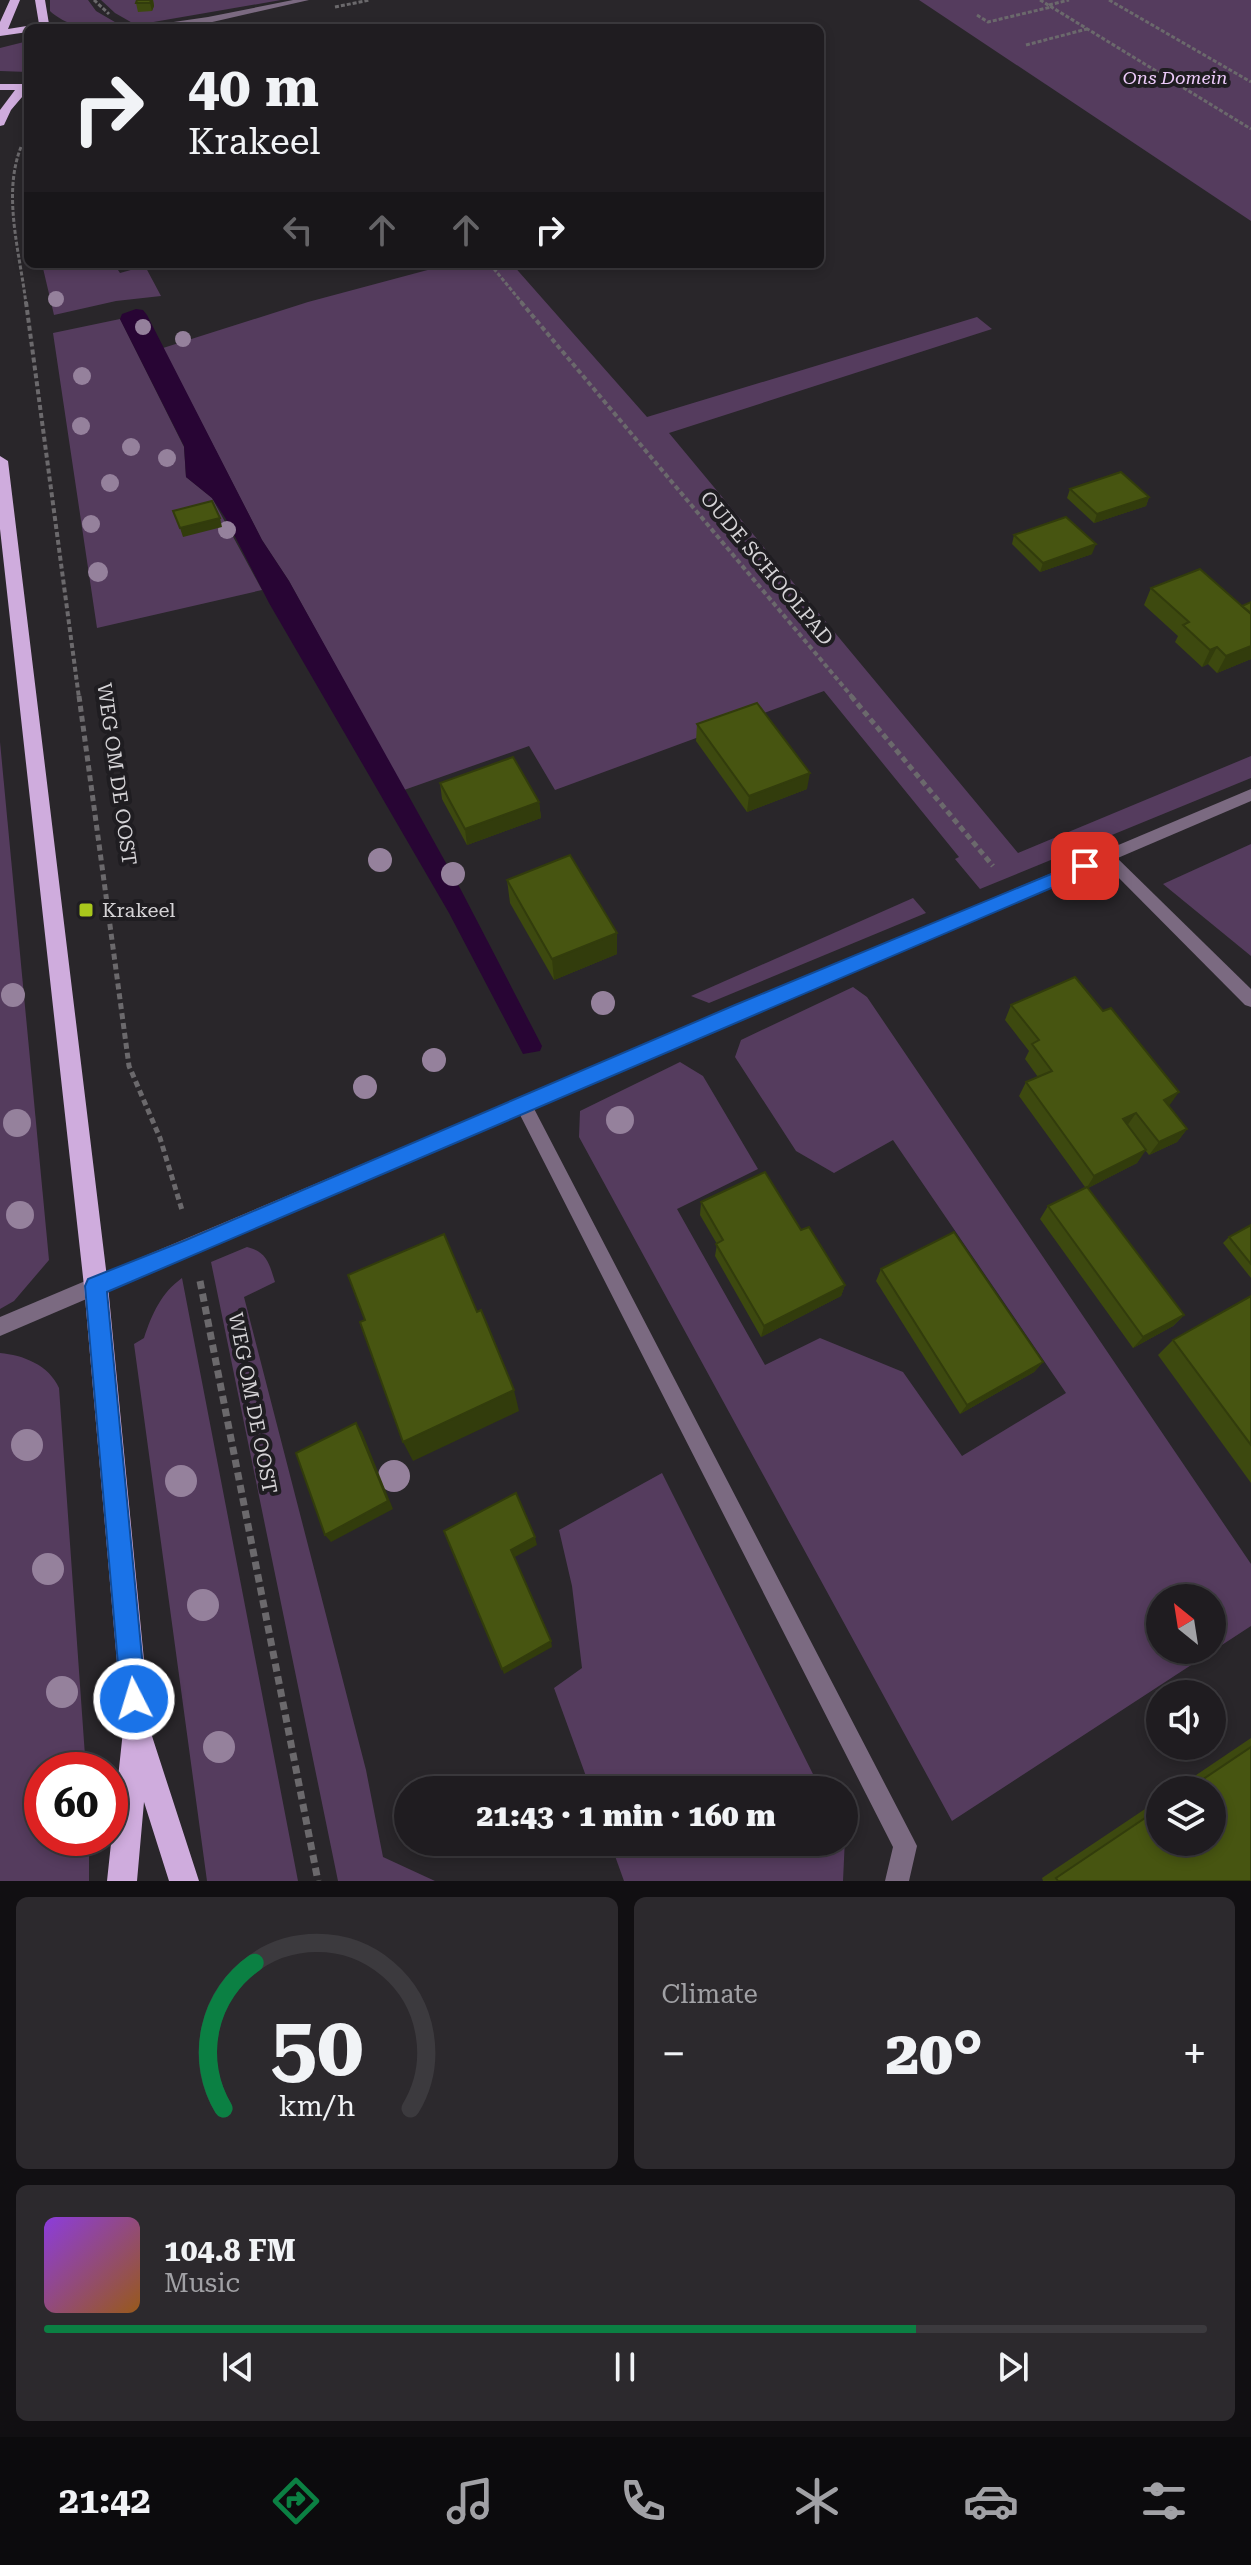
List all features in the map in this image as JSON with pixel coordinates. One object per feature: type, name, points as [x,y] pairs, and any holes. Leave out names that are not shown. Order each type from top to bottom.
[{"type":"main road","points":[[0,32],[15,0]]},
{"type":"main road","points":[[40,0],[44,24]]},
{"type":"main road","points":[[0,32],[24,29]]},
{"type":"main road","points":[[0,87],[24,87]]},
{"type":"main road","points":[[0,123],[6,109],[24,89]]},
{"type":"main road","points":[[0,461],[96,1286],[137,1731],[122,1881]]},
{"type":"main road","points":[[137,1731],[184,1881]]},
{"type":"street","points":[[172,24],[208,20],[305,0]]},
{"type":"street","points":[[198,24],[208,20]]},
{"type":"street","points":[[0,1327],[1251,795]]},
{"type":"street","points":[[1107,857],[1251,1000]]},
{"type":"street","points":[[523,1104],[905,1846],[897,1881]]},
{"type":"path","points":[[1040,0],[1251,129]]},
{"type":"path","points":[[977,15],[988,22],[1069,0]]},
{"type":"path","points":[[1109,0],[1251,82]]},
{"type":"path","points":[[1026,45],[1088,29]]},
{"type":"path","name":"WEG OM DE OOST","points":[[24,142],[13,167],[11,189],[129,1066],[160,1138],[193,1247],[318,1881]]},
{"type":"path","name":"OUDE SCHOOLPAD","points":[[493,268],[1017,894]]},
{"type":"green space","points":[[50,0],[88,0],[96,11],[118,24],[72,24],[50,11]]},
{"type":"green space","points":[[101,0],[281,0],[142,24],[134,24]]},
{"type":"green space","name":"Ons Domein","points":[[919,0],[1251,0],[1251,221]]},
{"type":"green space","points":[[24,42],[24,72],[0,71],[0,48]]},
{"type":"green space","points":[[43,268],[117,268],[120,273],[146,268],[161,296],[116,301],[54,315]]},
{"type":"green space","points":[[435,268],[516,268],[647,417],[977,317],[992,329],[669,433],[1018,853],[1251,756],[1251,778],[980,889],[955,859],[959,857],[824,691],[555,790],[529,746],[404,790],[289,581],[262,540],[163,348],[308,302]]},
{"type":"green space","points":[[120,319],[184,447],[186,477],[212,498],[262,590],[97,628],[53,333]]},
{"type":"green space","points":[[0,742],[49,1260],[14,1301],[0,1309]]},
{"type":"green space","points":[[1251,844],[1251,956],[1163,884]]},
{"type":"green space","points":[[913,898],[926,913],[709,1003],[691,996]]},
{"type":"green space","points":[[853,987],[867,997],[1251,1564],[1251,1626],[1226,1642],[1226,1584],[1146,1584],[1146,1664],[1193,1664],[1168,1680],[1146,1680],[1146,1694],[952,1821],[579,1137],[580,1111],[680,1062],[703,1076],[758,1169],[677,1209],[765,1365],[820,1338],[903,1372],[962,1456],[1066,1393],[893,1140],[834,1173],[796,1151],[735,1057],[741,1040]]},
{"type":"green space","points":[[247,1247],[263,1255],[275,1282],[244,1297],[366,1770],[383,1857],[435,1881],[338,1881],[211,1262]]},
{"type":"green space","points":[[182,1278],[298,1881],[207,1881],[134,1344],[144,1338],[158,1305],[168,1290]]},
{"type":"green space","points":[[0,1353],[18,1356],[42,1367],[59,1388],[85,1752],[24,1752],[24,1856],[89,1856],[89,1881],[0,1881]]},
{"type":"green space","points":[[662,1473],[814,1776],[586,1776],[554,1688],[582,1668],[572,1586],[559,1530]]},
{"type":"green space","points":[[615,1856],[844,1856],[843,1881],[624,1881]]},
{"type":"shaded area","points":[[143,310],[147,315],[262,540],[289,581],[461,890],[542,1046],[540,1051],[523,1054],[449,913],[269,603],[226,519],[212,498],[186,477],[184,446],[120,319],[122,314]]},
{"type":"building","points":[[137,0],[151,0],[150,3],[136,3]]},
{"type":"building","points":[[1121,472],[1149,497],[1097,514],[1070,489]]},
{"type":"building","points":[[212,501],[220,518],[180,528],[173,511]]},
{"type":"building","points":[[1066,517],[1096,544],[1043,563],[1014,535]]},
{"type":"building","points":[[1200,569],[1251,614],[1251,646],[1226,656],[1217,647],[1210,650],[1183,625],[1189,622],[1151,588]]},
{"type":"building","points":[[1251,602],[1251,613],[1242,606]]},
{"type":"building","points":[[757,703],[810,773],[749,796],[697,724]]},
{"type":"building","points":[[513,757],[539,802],[465,829],[440,783]]},
{"type":"building","points":[[570,855],[617,933],[552,959],[507,880]]},
{"type":"building","points":[[1075,977],[1103,1011],[1111,1008],[1179,1092],[1164,1100],[1187,1129],[1159,1142],[1136,1113],[1123,1119],[1146,1150],[1094,1176],[1026,1082],[1052,1071],[1032,1044],[1039,1040],[1011,1005]]},
{"type":"building","points":[[765,1172],[801,1230],[809,1227],[845,1285],[764,1326],[716,1244],[723,1240],[701,1202]]},
{"type":"building","points":[[1087,1187],[1184,1315],[1143,1337],[1048,1206]]},
{"type":"building","points":[[1251,1225],[1251,1264],[1229,1237]]},
{"type":"building","points":[[954,1232],[1043,1362],[967,1405],[881,1269]]},
{"type":"building","points":[[444,1234],[477,1312],[481,1310],[514,1390],[403,1442],[360,1322],[365,1320],[348,1275]]},
{"type":"building","points":[[1251,1296],[1251,1445],[1173,1340]]},
{"type":"building","points":[[356,1423],[388,1501],[325,1535],[296,1453]]},
{"type":"building","points":[[516,1493],[535,1537],[511,1550],[551,1641],[502,1669],[444,1531]]},
{"type":"building","points":[[1251,1747],[1251,1881],[1058,1881],[1056,1878],[1146,1817],[1146,1856],[1226,1856],[1226,1776],[1208,1776]]},
{"type":"place","name":"Krakeel","points":[[86,910]]},
{"type":"route","points":[[134,1699],[96,1286],[1085,866]]}]
